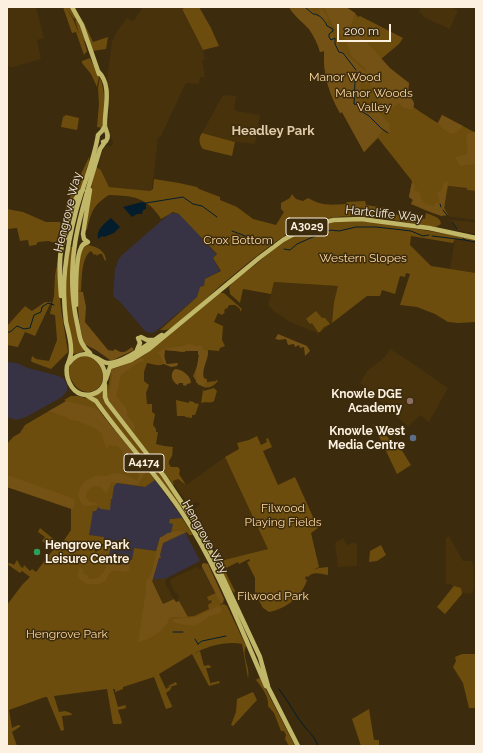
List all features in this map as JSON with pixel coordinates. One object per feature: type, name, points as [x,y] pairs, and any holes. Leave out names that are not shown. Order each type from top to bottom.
[{"type":"highway","points":[[71,7],[85,35],[98,71],[103,79],[107,95],[104,132],[108,138],[105,142],[100,142],[97,137],[99,133],[104,132]]},
{"type":"highway","name":"Hengrove Way","points":[[91,355],[82,345],[72,295],[72,244],[83,190],[95,151],[97,137]]},
{"type":"highway","name":"Hengrove Way","points":[[73,234],[100,149],[105,142]]},
{"type":"highway","points":[[76,317],[80,248],[88,242],[84,239],[83,232],[94,170]]},
{"type":"highway","points":[[69,338],[61,295],[60,259],[62,242],[66,237],[64,233],[78,194],[83,190]]},
{"type":"highway","name":"Hartcliffe Way","points":[[105,381],[110,368],[135,358],[153,346],[218,291],[280,242],[295,232],[310,225],[328,220],[372,220],[432,229],[476,238]]},
{"type":"highway","name":"Hengrove Way","points":[[69,363],[71,351],[64,304],[64,287],[66,261],[72,244]]},
{"type":"highway","name":"Hartcliffe Way","points":[[96,358],[110,363],[128,357],[179,324]]},
{"type":"highway","points":[[136,352],[140,346],[139,337],[148,340],[155,340]]},
{"type":"highway","points":[[69,363],[79,354],[85,353],[91,355]]},
{"type":"highway","name":"A4174","points":[[91,355],[96,358],[105,371],[105,381]]},
{"type":"highway","name":"A4174","points":[[69,363],[67,373],[70,384],[76,392],[86,395]]},
{"type":"highway","points":[[86,395],[97,392],[102,388],[105,381]]},
{"type":"highway","name":"Hengrove Way","points":[[105,381],[105,397],[107,402],[172,487],[196,524],[211,552],[263,666]]},
{"type":"highway","name":"Hengrove Way","points":[[86,395],[96,401],[183,514],[208,559],[257,666]]},
{"type":"highway","points":[[172,487],[183,510],[183,514]]},
{"type":"highway","points":[[186,508],[185,511],[192,523],[194,533]]},
{"type":"highway","points":[[208,559],[211,552]]},
{"type":"highway","points":[[230,600],[236,613],[236,618]]},
{"type":"highway","points":[[257,666],[259,663],[257,657],[258,654]]},
{"type":"highway","name":"A4174","points":[[257,666],[298,746]]},
{"type":"highway","points":[[263,666],[263,676]]},
{"type":"highway","name":"A4174","points":[[263,666],[268,687]]},
{"type":"shaded area","points":[[7,7],[36,7],[44,38],[37,40],[41,59],[10,68],[7,64]]},
{"type":"shaded area","points":[[143,7],[182,7],[182,10],[203,50],[205,59],[202,60],[205,77],[200,77],[199,84],[187,83],[160,138],[158,137],[152,189],[150,191],[109,187],[102,170],[98,168],[103,148],[112,146],[113,143],[108,129],[109,113],[107,78],[112,42],[116,33],[127,18],[133,21]]},
{"type":"shaded area","points":[[421,7],[450,7],[458,10],[450,29],[425,18],[419,12]]},
{"type":"shaded area","points":[[223,95],[236,96],[234,109],[237,111],[260,115],[255,144],[236,142],[202,133]]},
{"type":"shaded area","points":[[448,186],[467,188],[467,190],[476,191],[476,220],[447,216],[444,208]]},
{"type":"shaded area","points":[[172,213],[182,216],[216,254],[213,258],[220,271],[205,279],[205,283],[203,287],[200,287],[197,297],[160,328],[153,333],[146,332],[113,296],[115,268],[122,255]]},
{"type":"shaded area","points":[[449,220],[476,222],[476,234],[456,230]]},
{"type":"shaded area","points":[[455,239],[476,243],[476,273],[450,269]]},
{"type":"shaded area","points":[[274,282],[339,286],[334,302],[332,323],[318,334],[290,322],[275,312],[268,305]]},
{"type":"shaded area","name":"Knowle DGE Academy","points":[[390,349],[448,388],[429,422],[420,415],[408,427],[360,383],[367,371],[385,357]]},
{"type":"shaded area","points":[[7,362],[17,363],[28,368],[59,376],[64,379],[67,385],[67,391],[62,397],[26,417],[16,420],[7,417]]},
{"type":"shaded area","points":[[225,457],[269,549],[220,561],[213,545],[211,545],[193,513],[194,509],[200,504],[198,502],[188,504],[173,481],[178,479],[186,485]]},
{"type":"shaded area","points":[[155,480],[183,519],[172,518],[174,524],[171,533],[160,537],[156,551],[134,548],[132,560],[129,564],[120,565],[113,563],[109,556],[111,545],[104,543],[104,537],[87,535],[82,506],[102,481],[144,487]]},
{"type":"shaded area","points":[[185,532],[200,561],[165,579],[152,580],[163,543]]},
{"type":"shaded area","points":[[449,536],[463,561],[472,561],[473,563],[474,587],[472,594],[462,593],[445,614],[437,607],[453,586],[446,584],[446,538]]},
{"type":"shaded area","points":[[343,538],[347,545],[355,542],[357,545],[357,566],[338,567],[335,543]]},
{"type":"shaded area","points":[[196,567],[200,569],[202,568],[221,604],[195,616],[188,617],[170,580],[189,570],[191,571],[190,570]]},
{"type":"shaded area","points":[[167,578],[165,583],[174,599],[163,604],[152,580]]},
{"type":"green space","points":[[63,7],[69,7],[76,18],[74,19],[66,8],[73,19],[79,34],[76,19],[81,28],[86,43],[81,37],[87,51],[84,55],[76,32],[72,33]]},
{"type":"green space","points":[[187,7],[199,7],[219,46],[203,50],[182,9]]},
{"type":"green space","name":"Manor Woods Valley","points":[[289,7],[346,7],[358,17],[360,16],[403,38],[399,44],[381,59],[393,72],[409,83],[408,98],[409,102],[414,107],[438,123],[442,115],[476,133],[476,191],[467,190],[467,188],[448,186],[444,208],[448,215],[439,215],[411,204],[413,200],[409,197],[412,181],[378,138],[364,152],[342,112],[340,113],[333,99],[326,76],[324,51],[320,52],[316,40],[309,29]]},
{"type":"green space","name":"Manor Wood","points":[[289,7],[308,7],[318,17],[320,15],[319,8],[322,9],[329,19],[326,22],[342,51],[365,71],[366,75],[363,79],[368,85],[362,82],[359,87],[363,95],[359,102],[364,106],[369,114],[373,108],[375,108],[389,124],[390,132],[389,133],[384,129],[364,152],[342,112],[340,113],[333,99],[326,76],[324,51],[320,52],[316,40],[309,29]]},
{"type":"green space","points":[[327,7],[346,7],[355,13],[352,23],[347,29],[348,32],[364,39],[390,68],[409,83],[408,95],[414,104],[412,110],[402,107],[399,103],[388,111],[385,110],[371,86],[365,68],[352,57],[345,39],[333,26],[325,9]]},
{"type":"green space","points":[[81,17],[93,42],[108,37],[106,49],[93,51]]},
{"type":"green space","points":[[90,58],[99,77],[97,87],[91,74],[82,63],[82,61]]},
{"type":"green space","points":[[100,77],[104,102],[103,128],[97,127],[99,104],[98,88]]},
{"type":"green space","points":[[66,115],[79,118],[77,130],[61,127],[63,117]]},
{"type":"green space","points":[[442,115],[463,126],[457,132],[451,134],[442,128],[438,123]]},
{"type":"green space","points":[[474,132],[476,133],[476,164],[460,166],[456,157],[467,154],[467,134]]},
{"type":"green space","points":[[202,133],[235,142],[232,156],[203,149],[200,141]]},
{"type":"green space","points":[[89,157],[89,163],[84,174],[89,164],[82,189],[78,191],[64,237],[59,285],[61,309],[68,352],[51,369],[31,361],[32,356],[36,359],[49,361],[57,340],[55,315],[50,314],[54,296],[55,275],[59,255],[58,242],[64,223],[66,206]]},
{"type":"green space","name":"Crox Bottom","points":[[95,166],[101,170],[109,187],[150,191],[153,189],[154,179],[197,187],[220,197],[220,200],[237,207],[253,219],[276,225],[284,212],[281,209],[281,203],[290,198],[292,194],[296,199],[303,201],[308,198],[318,202],[335,205],[346,204],[347,202],[365,201],[366,205],[385,208],[384,213],[425,219],[426,213],[439,219],[441,224],[436,227],[390,219],[358,216],[327,218],[312,222],[288,233],[264,250],[220,286],[178,324],[166,330],[160,330],[197,297],[200,287],[204,286],[205,279],[221,271],[213,258],[217,254],[179,214],[173,212],[161,219],[145,202],[133,197],[109,195],[96,206],[90,218],[87,230],[84,230]]},
{"type":"green space","points":[[448,181],[444,208],[448,215],[441,216],[411,204],[413,200],[409,197],[412,183],[415,185],[414,190],[419,192],[424,202],[427,205],[434,206],[435,203],[440,202],[437,193],[441,191],[444,183]]},
{"type":"green space","points":[[7,209],[23,212],[46,222],[60,222],[61,225],[56,243],[48,241],[38,242],[36,245],[29,246],[28,240],[20,241],[17,228],[7,229]]},
{"type":"green space","name":"Western Slopes","points":[[355,221],[376,222],[476,239],[476,242],[455,239],[453,243],[411,236],[410,245],[431,266],[476,273],[476,322],[448,322],[435,314],[417,307],[400,305],[410,274],[406,273],[405,277],[400,276],[395,294],[382,290],[380,296],[367,296],[332,323],[334,302],[338,286],[274,282],[271,294],[243,289],[240,303],[230,294],[229,287],[235,281],[289,239],[312,227],[323,224]]},
{"type":"green space","points":[[88,245],[102,251],[106,260],[105,261],[102,254],[97,256],[91,251],[88,254],[84,263],[81,291],[76,291],[81,252],[83,247]]},
{"type":"green space","points":[[70,247],[73,247],[78,338],[85,351],[74,354],[66,312],[65,287]]},
{"type":"green space","points":[[76,291],[83,292],[86,307],[85,322],[108,350],[113,351],[115,349],[120,352],[124,352],[132,347],[134,350],[110,360],[84,344],[80,327]]},
{"type":"green space","points":[[220,293],[224,293],[242,309],[240,312],[240,309],[235,305],[229,305],[222,315],[218,313],[214,322],[223,326],[222,340],[225,346],[220,348],[219,351],[208,350],[203,378],[207,379],[207,382],[218,381],[211,387],[207,388],[201,386],[195,380],[193,376],[198,364],[198,351],[185,352],[165,350],[164,356],[166,362],[162,365],[147,363],[144,372],[144,381],[149,385],[146,393],[147,404],[152,404],[152,412],[155,414],[153,425],[156,432],[158,432],[156,444],[173,447],[169,464],[171,467],[178,467],[180,470],[179,474],[186,485],[178,479],[173,481],[174,486],[107,399],[111,371],[144,355]]},
{"type":"green space","points":[[45,302],[51,302],[35,336],[25,332],[18,347],[7,345],[7,326],[25,306],[32,311]]},
{"type":"green space","points":[[316,311],[330,324],[324,327],[320,332],[318,332],[312,323],[310,324],[306,319]]},
{"type":"green space","points":[[278,334],[307,346],[310,351],[305,356],[304,347],[300,348],[299,345],[295,347],[294,344],[288,345],[286,339],[275,339]]},
{"type":"green space","points":[[189,344],[196,346],[201,345],[204,350],[208,351],[203,374],[206,382],[204,386],[199,385],[196,382],[196,371],[199,355],[198,351],[185,352],[165,350],[164,357],[167,364],[178,363],[177,366],[171,367],[164,364],[160,355],[157,353],[164,349]]},
{"type":"green space","points":[[88,355],[98,364],[103,373],[99,388],[85,392],[78,388],[71,379],[69,371],[74,359]]},
{"type":"green space","points":[[141,358],[144,359],[143,362],[139,362],[121,375],[116,396],[126,408],[127,416],[134,424],[135,429],[133,431],[107,397],[111,386],[112,369]]},
{"type":"green space","points":[[175,369],[186,373],[191,380],[191,383],[187,384],[186,386],[183,385],[183,383],[179,383],[178,385],[176,384],[172,375]]},
{"type":"green space","points":[[214,388],[217,391],[214,401],[201,403],[202,389],[204,391]]},
{"type":"green space","points":[[103,390],[103,396],[165,479],[181,506],[179,506],[91,396],[98,394]]},
{"type":"green space","name":"Hengrove Park","points":[[71,396],[78,396],[94,402],[104,417],[155,480],[145,487],[117,483],[114,486],[110,510],[101,509],[98,507],[96,511],[93,511],[89,535],[104,537],[104,543],[94,550],[96,552],[105,544],[111,545],[109,556],[112,562],[120,565],[129,564],[130,560],[132,560],[134,548],[156,551],[160,537],[171,533],[173,524],[169,523],[170,519],[182,518],[193,535],[189,535],[187,532],[163,543],[160,555],[161,558],[159,558],[152,582],[169,618],[194,616],[209,609],[208,605],[212,602],[211,600],[209,601],[207,597],[216,593],[221,604],[220,605],[224,604],[227,606],[246,646],[245,654],[249,674],[248,678],[242,644],[230,643],[211,647],[199,651],[194,654],[200,651],[204,666],[211,666],[210,668],[206,668],[211,685],[211,683],[219,681],[220,683],[209,686],[192,654],[159,674],[166,689],[171,686],[166,687],[176,682],[177,685],[172,686],[166,693],[172,707],[166,709],[154,677],[123,687],[123,689],[115,692],[115,689],[113,689],[118,707],[126,705],[125,708],[127,708],[118,710],[122,722],[121,724],[113,724],[107,689],[54,696],[59,712],[65,711],[71,713],[72,715],[62,716],[64,730],[61,731],[47,697],[45,697],[9,710],[12,728],[18,725],[21,726],[12,732],[17,746],[7,746],[7,605],[30,577],[22,571],[20,573],[7,564],[10,563],[14,565],[17,560],[21,567],[23,568],[24,565],[30,571],[32,569],[36,572],[53,550],[42,541],[45,537],[38,532],[40,528],[61,545],[71,530],[71,509],[7,487],[7,444],[13,437],[20,433],[25,425],[66,401],[64,400]]},
{"type":"green space","points":[[176,400],[189,403],[189,401],[199,404],[195,415],[192,415],[192,418],[177,416]]},
{"type":"green space","points":[[67,401],[94,408],[99,411],[147,470],[138,484],[146,486],[111,482],[106,493],[100,486],[93,486],[87,491],[86,498],[90,502],[97,503],[98,505],[84,506],[79,497],[80,488],[91,478],[116,473],[133,478],[137,481],[139,474],[124,457],[122,450],[117,446],[109,445],[106,449],[102,434],[96,429],[49,411]]},
{"type":"green space","points":[[373,424],[401,449],[411,465],[397,474]]},
{"type":"green space","name":"Filwood Playing Fields","points":[[257,436],[261,445],[267,442],[266,439],[268,438],[272,447],[263,451],[278,485],[295,477],[318,528],[311,533],[319,567],[313,570],[328,567],[328,575],[314,573],[308,577],[306,576],[305,579],[307,580],[305,586],[292,601],[281,608],[269,612],[263,608],[255,593],[255,578],[247,562],[250,561],[249,559],[239,564],[238,562],[224,569],[235,591],[234,593],[225,579],[222,569],[224,568],[220,561],[268,549],[225,457],[239,449],[237,443]]},
{"type":"green space","points":[[7,476],[69,497],[75,501],[73,509],[7,487]]},
{"type":"green space","points":[[178,531],[185,532],[163,543],[152,581],[163,604],[174,599],[176,602],[179,601],[188,617],[169,618],[165,627],[157,634],[138,642],[146,591],[146,581],[151,575],[160,538],[168,533]]},
{"type":"green space","points":[[381,545],[386,555],[377,561],[369,562],[370,551]]},
{"type":"green space","points":[[109,556],[110,560],[114,564],[129,565],[129,570],[125,572],[112,571],[106,580],[96,584],[85,583],[80,579],[78,573],[80,567],[89,579],[95,579],[100,576],[106,567],[104,562],[106,561],[103,557]]},
{"type":"green space","points":[[202,564],[208,564],[224,599],[223,603],[221,604],[202,567]]},
{"type":"green space","points":[[454,586],[461,588],[462,594],[445,614],[437,607]]},
{"type":"green space","points":[[218,606],[222,609],[220,613],[210,616],[195,626],[180,624],[174,622],[173,619],[196,617]]},
{"type":"green space","points":[[462,654],[475,654],[476,656],[476,708],[469,708],[463,683],[453,667],[456,661],[455,657]]},
{"type":"green space","points":[[260,678],[295,746],[289,746],[285,739],[286,735],[284,731],[281,731],[274,713],[268,706],[266,695],[256,680]]},
{"type":"green space","points":[[253,692],[257,700],[233,726],[231,725],[236,712],[237,699]]},
{"type":"green space","points":[[369,709],[374,740],[379,740],[379,746],[361,746],[352,719]]},
{"type":"water","points":[[142,202],[146,203],[146,209],[143,210],[142,214],[137,214],[132,217],[123,207]]},
{"type":"water","points":[[111,218],[120,227],[114,233],[104,237],[102,236],[98,239],[98,232]]},
{"type":"waterway","points":[[305,7],[313,14],[322,18],[327,26],[333,29],[333,31],[329,34],[329,37],[331,40],[335,38],[335,44],[339,52],[343,53],[356,70]]},
{"type":"waterway","points":[[355,81],[354,104],[359,105],[361,111],[388,133]]},
{"type":"waterway","points":[[146,203],[183,197],[193,204],[202,206],[217,217]]},
{"type":"waterway","points":[[443,210],[447,215]]},
{"type":"waterway","points":[[452,222],[457,229]]},
{"type":"waterway","points":[[284,249],[290,250],[297,244],[331,230],[339,231],[356,227],[376,227],[411,231],[423,236],[429,235]]},
{"type":"waterway","points":[[232,231],[261,242]]},
{"type":"waterway","points":[[432,236],[465,240]]},
{"type":"waterway","points":[[463,238],[465,240],[476,242]]},
{"type":"waterway","points":[[7,332],[10,332],[17,326],[24,329],[30,328],[34,315],[41,312],[42,307],[48,303],[54,305]]},
{"type":"waterway","points":[[173,632],[183,632]]},
{"type":"waterway","points":[[198,644],[202,641],[226,636]]},
{"type":"waterway","points":[[195,639],[198,644]]},
{"type":"waterway","points":[[279,689],[300,721],[314,737],[318,746]]},
{"type":"place","name":"Knowle DGE Academy","points":[[410,401]]},
{"type":"place","name":"Knowle West Media Centre","points":[[413,438]]},
{"type":"place","name":"Hengrove Park Leisure Centre","points":[[37,552]]},
{"type":"district","name":"Headley Park","points":[[273,131]]},
{"type":"park label","name":"Filwood Park","points":[[273,596]]}]
